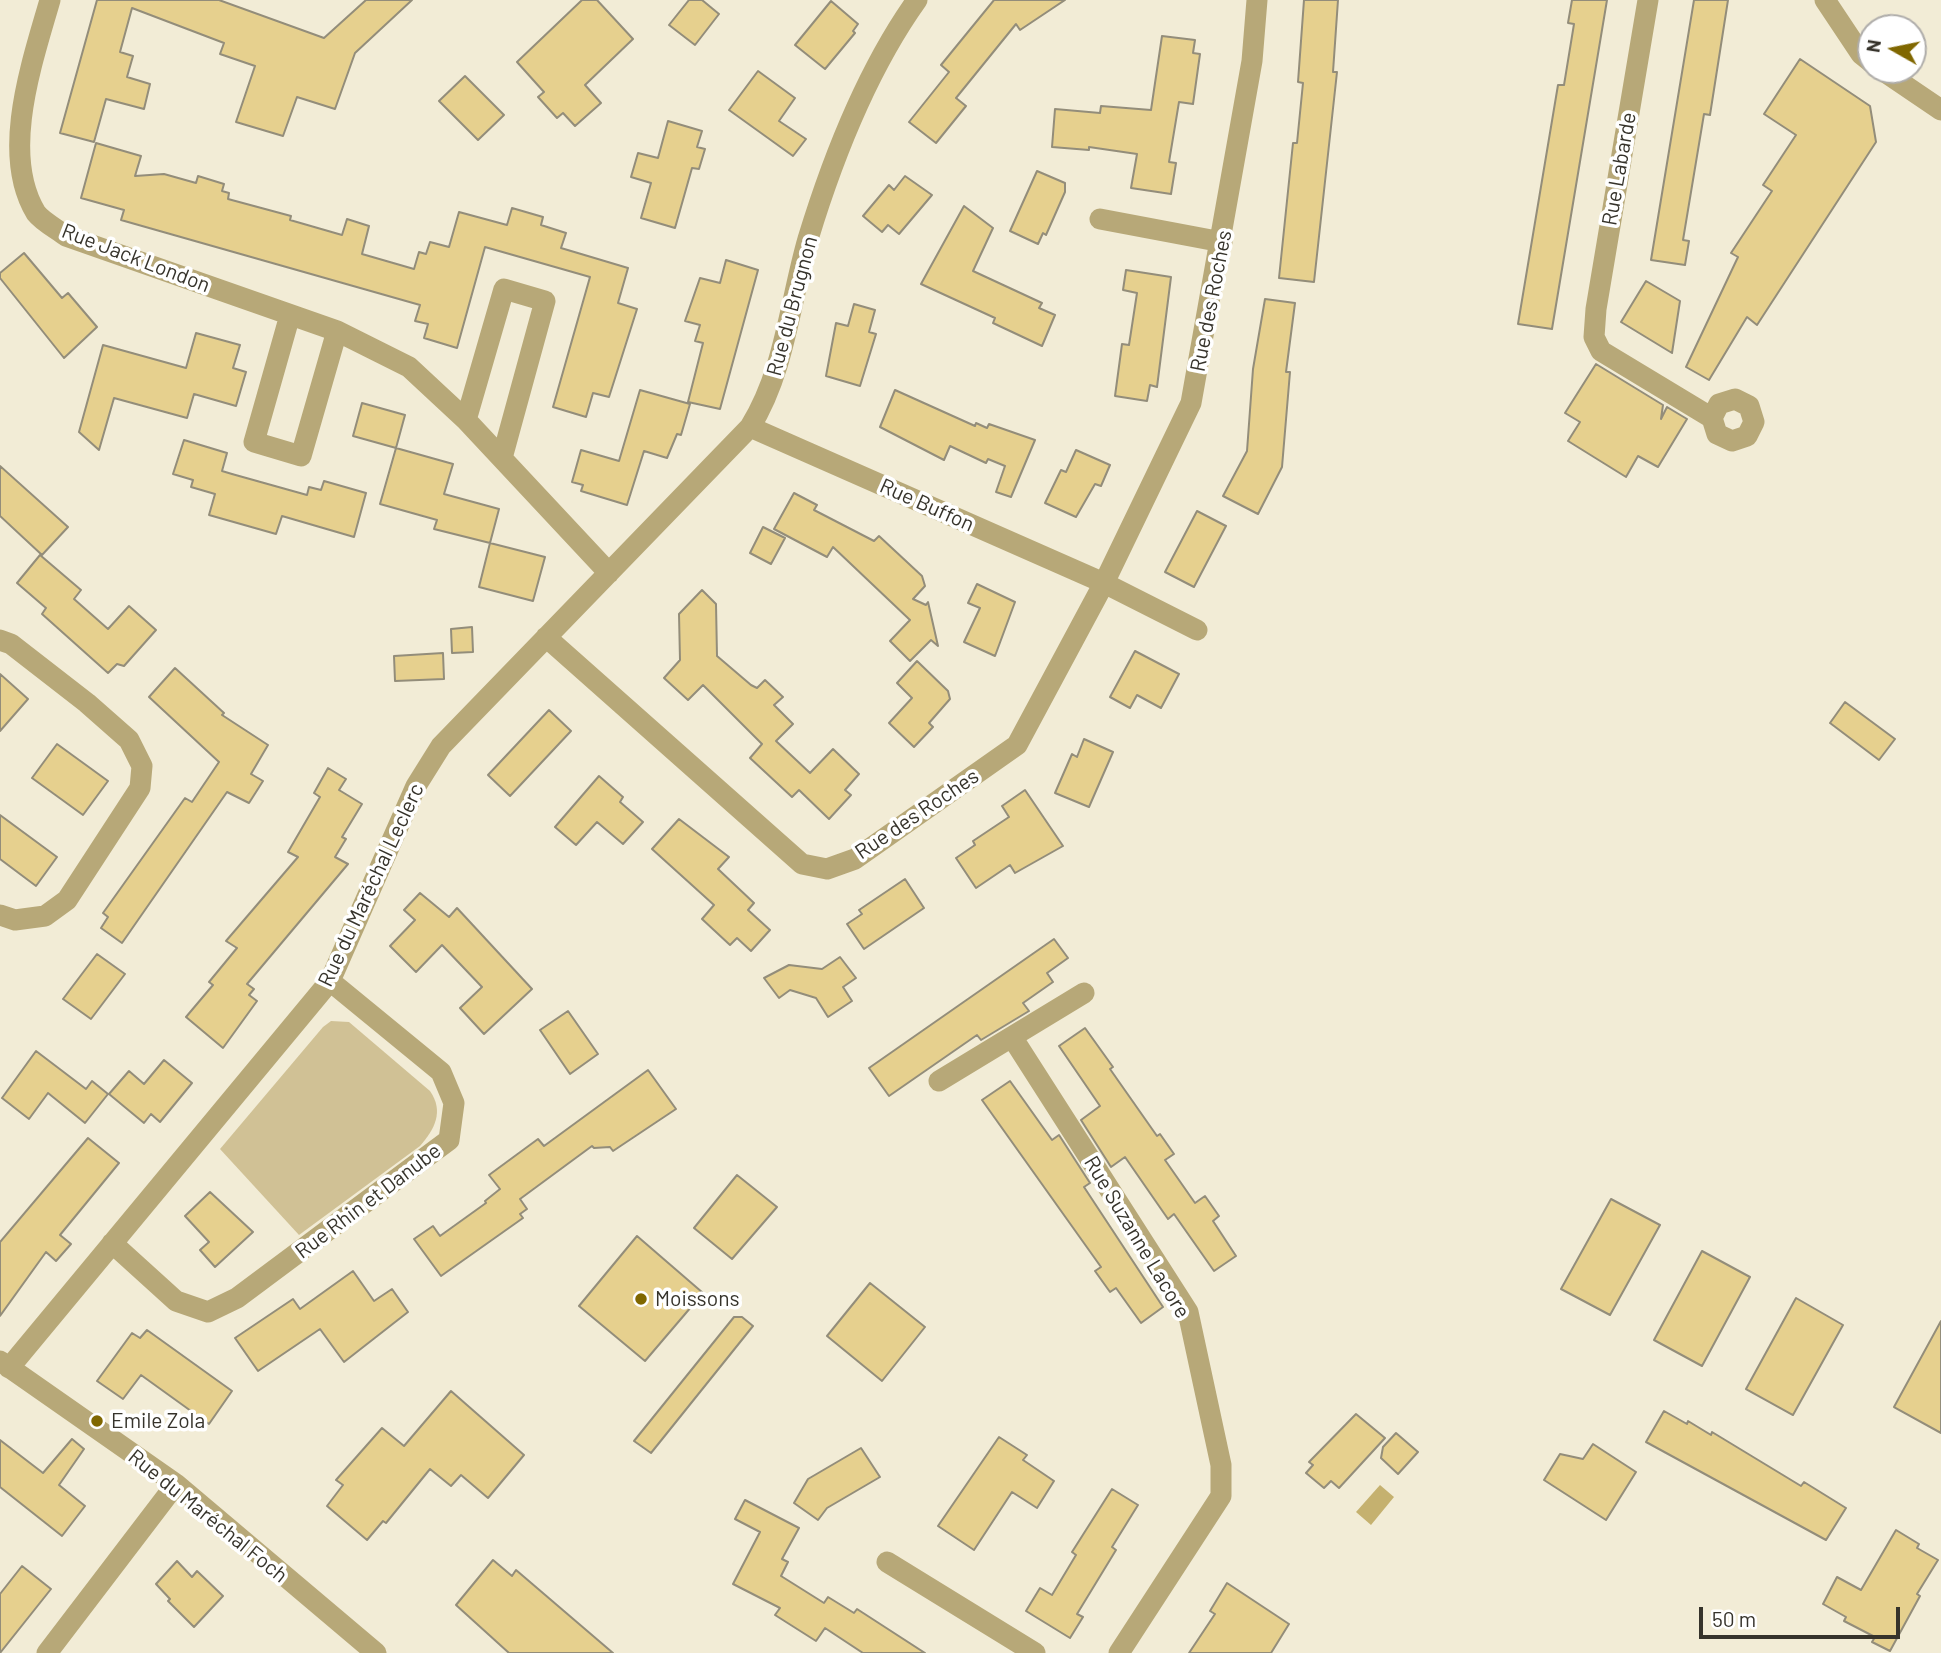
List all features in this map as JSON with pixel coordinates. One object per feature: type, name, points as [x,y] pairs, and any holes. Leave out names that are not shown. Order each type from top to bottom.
[{"type":"street","name":"Rue Jack London","points":[[50,0],[13,127],[16,170],[36,213],[66,236],[337,331],[409,367],[466,420],[609,572]]},
{"type":"street","name":"Rue du Brugnon","points":[[609,572],[750,427],[768,399],[809,238],[854,113],[916,0]]},
{"type":"street","name":"Rue des Roches","points":[[546,637],[802,864],[827,869],[855,859],[1017,745],[1104,583],[1191,403],[1222,242],[1252,61],[1257,0]]},
{"type":"street","name":"Rue Labarde","points":[[1648,0],[1596,309],[1594,337],[1608,340],[1716,411]]},
{"type":"street","points":[[1825,0],[1857,48]]},
{"type":"street","points":[[1903,84],[1941,110]]},
{"type":"street","points":[[1100,219],[1222,242]]},
{"type":"street","points":[[466,420],[504,289],[545,301],[502,458]]},
{"type":"street","points":[[290,315],[254,442],[301,456],[337,331]]},
{"type":"street","name":"Rue Buffon","points":[[750,427],[1104,583]]},
{"type":"street","name":"Rue du Maréchal Leclerc","points":[[4,1364],[112,1243],[330,981],[416,786],[441,746],[609,572]]},
{"type":"street","points":[[1104,583],[1197,630]]},
{"type":"street","points":[[0,640],[11,643],[87,702],[129,740],[142,766],[140,788],[67,900],[45,916],[15,920],[0,915]]},
{"type":"street","name":"Rue Rhin et Danube","points":[[112,1243],[176,1301],[208,1312],[237,1298],[449,1140],[454,1103],[442,1072],[330,981]]},
{"type":"street","points":[[939,1081],[1084,993]]},
{"type":"street","name":"Rue Suzanne Lacore","points":[[1012,1037],[1188,1312],[1221,1465],[1221,1496],[1119,1653]]},
{"type":"street","name":"Rue du Maréchal Foch","points":[[4,1364],[176,1485],[376,1653]]},
{"type":"street","points":[[47,1653],[176,1485]]},
{"type":"street","points":[[887,1562],[1035,1653]]},
{"type":"shaded area","points":[[331,1021],[349,1022],[430,1091],[436,1106],[436,1120],[420,1146],[299,1235],[220,1149],[323,1027]]},
{"type":"shaded area","points":[[1380,1485],[1394,1497],[1371,1525],[1356,1512]]},
{"type":"building","points":[[97,0],[219,0],[324,38],[366,0],[412,0],[355,53],[335,109],[297,97],[283,136],[236,122],[255,66],[220,54],[224,43],[132,8],[120,52],[133,56],[127,77],[150,84],[144,109],[106,99],[94,142],[60,133]]},
{"type":"building","points":[[582,0],[597,0],[633,39],[585,85],[601,103],[575,126],[563,113],[557,118],[538,97],[544,92],[517,62]]},
{"type":"building","points":[[689,0],[702,0],[719,14],[695,45],[669,25]]},
{"type":"building","points":[[994,0],[1065,0],[1020,30],[1016,24],[956,98],[966,106],[936,143],[909,122],[949,72],[941,65]]},
{"type":"building","points":[[1304,0],[1338,0],[1333,72],[1337,72],[1314,282],[1279,278],[1293,143],[1297,143],[1303,83],[1298,82]]},
{"type":"building","points":[[1572,0],[1607,0],[1552,329],[1518,324],[1558,85],[1564,85],[1574,24],[1568,23]]},
{"type":"building","points":[[1694,0],[1728,0],[1710,115],[1704,114],[1683,240],[1689,241],[1685,265],[1651,260]]},
{"type":"building","points":[[831,1],[858,24],[853,31],[855,33],[825,69],[795,45]]},
{"type":"building","points":[[1162,36],[1195,40],[1193,53],[1200,54],[1193,104],[1179,102],[1169,162],[1176,163],[1171,194],[1131,188],[1137,154],[1089,147],[1089,150],[1052,147],[1055,109],[1100,113],[1101,106],[1151,110]]},
{"type":"building","points":[[1800,59],[1870,106],[1876,142],[1757,325],[1747,317],[1709,380],[1686,367],[1738,257],[1731,253],[1772,191],[1763,185],[1796,135],[1764,114]]},
{"type":"building","points":[[758,71],[795,98],[779,121],[806,139],[793,156],[729,110]]},
{"type":"building","points":[[465,76],[504,115],[478,140],[439,101]]},
{"type":"building","points":[[668,121],[702,131],[697,147],[705,149],[699,169],[692,168],[675,228],[641,218],[651,183],[631,177],[638,153],[658,158]]},
{"type":"building","points":[[96,143],[141,156],[135,176],[164,174],[196,183],[198,176],[224,184],[222,191],[229,193],[228,199],[291,216],[290,220],[342,235],[347,219],[369,226],[362,254],[414,269],[419,252],[426,254],[430,242],[449,247],[459,212],[507,225],[512,208],[543,217],[541,225],[566,233],[561,248],[628,268],[618,303],[637,309],[609,397],[593,393],[586,417],[553,407],[590,277],[485,247],[457,348],[424,338],[428,324],[415,321],[420,305],[121,220],[124,210],[81,198]]},
{"type":"building","points":[[1037,171],[1065,183],[1065,192],[1046,235],[1043,233],[1038,244],[1010,231]]},
{"type":"building","points":[[905,176],[932,195],[899,234],[888,225],[882,232],[863,216],[889,185],[894,190]]},
{"type":"building","points":[[964,206],[993,228],[973,271],[1042,303],[1039,308],[1055,315],[1042,346],[993,323],[995,318],[921,284]]},
{"type":"building","points":[[24,253],[62,298],[68,293],[97,327],[64,358],[0,278],[0,273]]},
{"type":"building","points":[[726,260],[758,270],[720,409],[688,402],[703,343],[695,341],[700,325],[685,321],[700,278],[720,283]]},
{"type":"building","points":[[1126,270],[1171,277],[1157,387],[1150,385],[1147,401],[1115,396],[1122,344],[1129,345],[1137,293],[1123,290]]},
{"type":"building","points":[[1646,281],[1680,301],[1672,353],[1621,322]]},
{"type":"building","points":[[1265,299],[1295,303],[1286,372],[1290,372],[1282,467],[1258,514],[1223,496],[1247,451],[1253,369]]},
{"type":"building","points":[[854,304],[875,310],[869,332],[876,334],[860,386],[826,376],[836,323],[848,326]]},
{"type":"building","points":[[196,333],[240,345],[233,368],[246,372],[236,406],[194,394],[187,418],[114,398],[99,450],[79,432],[103,345],[186,368]]},
{"type":"building","points":[[1596,364],[1663,405],[1661,419],[1667,407],[1687,419],[1658,467],[1638,456],[1626,477],[1568,441],[1580,422],[1565,413]]},
{"type":"building","points":[[640,390],[690,404],[681,435],[677,434],[667,458],[644,451],[627,505],[581,491],[583,485],[572,482],[581,450],[619,461]]},
{"type":"building","points":[[895,390],[975,426],[976,423],[987,428],[989,424],[1035,440],[1011,497],[996,492],[1005,466],[988,459],[986,463],[950,446],[944,460],[880,427]]},
{"type":"building","points":[[362,403],[405,415],[396,448],[353,436]]},
{"type":"building","points":[[184,440],[227,453],[222,471],[232,474],[307,495],[309,487],[321,490],[324,481],[366,493],[354,537],[282,516],[276,534],[209,515],[215,494],[191,487],[193,480],[173,474]]},
{"type":"building","points":[[396,448],[453,464],[444,494],[499,509],[490,543],[434,529],[437,520],[380,504]]},
{"type":"building","points":[[1076,450],[1110,465],[1101,486],[1095,484],[1076,517],[1045,503],[1061,470],[1066,472]]},
{"type":"building","points":[[0,466],[68,527],[42,555],[0,516]]},
{"type":"building","points":[[794,493],[817,505],[814,510],[874,541],[879,536],[922,576],[925,586],[913,599],[926,605],[928,602],[938,646],[931,640],[910,661],[890,641],[910,620],[833,547],[827,557],[774,529]]},
{"type":"building","points":[[1197,511],[1226,526],[1194,587],[1165,572]]},
{"type":"building","points":[[763,527],[785,538],[771,564],[750,553]]},
{"type":"building","points":[[490,543],[545,557],[533,601],[479,587]]},
{"type":"building","points":[[40,555],[81,590],[74,599],[108,629],[129,606],[156,630],[124,666],[117,664],[108,673],[42,614],[46,608],[17,583]]},
{"type":"building","points":[[977,584],[1015,602],[995,656],[964,642],[980,608],[968,603]]},
{"type":"building","points":[[702,590],[716,604],[717,656],[751,685],[757,688],[765,680],[783,697],[774,705],[793,724],[776,741],[810,773],[833,749],[859,774],[845,790],[851,795],[829,819],[799,790],[792,797],[750,758],[762,744],[703,685],[688,700],[664,678],[680,660],[679,614]]},
{"type":"building","points":[[472,627],[473,652],[452,653],[451,629]]},
{"type":"building","points":[[1135,651],[1179,674],[1161,708],[1137,695],[1130,708],[1110,697]]},
{"type":"building","points":[[443,653],[444,679],[395,681],[394,656]]},
{"type":"building","points":[[917,661],[948,691],[950,699],[929,723],[933,727],[914,747],[889,723],[912,698],[897,683]]},
{"type":"building","points":[[175,668],[224,713],[222,715],[268,745],[251,774],[263,781],[249,803],[227,792],[122,943],[101,928],[108,917],[103,913],[185,798],[192,802],[219,762],[149,697]]},
{"type":"building","points":[[0,674],[28,699],[0,731]]},
{"type":"building","points":[[1845,702],[1895,739],[1879,760],[1830,723]]},
{"type":"building","points":[[549,710],[571,731],[510,796],[488,775]]},
{"type":"building","points":[[1084,739],[1113,752],[1089,807],[1055,793],[1072,754],[1077,757]]},
{"type":"building","points":[[57,744],[108,781],[83,815],[32,778]]},
{"type":"building","points":[[328,768],[346,779],[339,790],[362,804],[342,837],[346,839],[335,857],[348,864],[247,984],[254,989],[249,995],[257,1001],[223,1048],[186,1017],[213,985],[209,982],[237,948],[226,941],[298,857],[288,852],[320,797],[314,793]]},
{"type":"building","points":[[599,776],[623,797],[620,802],[643,822],[623,844],[597,822],[576,845],[555,827]]},
{"type":"building","points":[[1025,790],[1063,846],[1015,873],[1010,865],[976,888],[956,858],[975,845],[973,841],[1009,817],[1002,806]]},
{"type":"building","points":[[0,815],[57,857],[36,886],[0,859]]},
{"type":"building","points":[[679,819],[729,857],[718,869],[754,903],[748,910],[770,930],[751,951],[737,938],[730,945],[702,919],[714,905],[652,849]]},
{"type":"building","points":[[905,879],[924,908],[864,949],[847,924],[862,914],[859,910]]},
{"type":"building","points":[[420,893],[449,917],[457,908],[532,989],[484,1034],[460,1008],[482,987],[442,945],[416,972],[390,946],[415,920],[404,910]]},
{"type":"building","points":[[1054,939],[1068,958],[1047,973],[1053,982],[1023,1003],[1029,1011],[981,1040],[977,1035],[889,1096],[869,1068]]},
{"type":"building","points":[[97,954],[125,974],[91,1019],[63,999]]},
{"type":"building","points":[[840,957],[856,978],[843,987],[852,1001],[828,1017],[816,998],[790,990],[779,998],[764,978],[789,965],[822,969]]},
{"type":"building","points":[[568,1011],[598,1054],[570,1074],[540,1030]]},
{"type":"building","points":[[1085,1028],[1157,1136],[1160,1134],[1174,1154],[1165,1160],[1195,1203],[1205,1196],[1219,1216],[1213,1221],[1236,1256],[1214,1271],[1174,1214],[1168,1219],[1125,1157],[1111,1167],[1081,1120],[1100,1106],[1059,1046]]},
{"type":"building","points":[[36,1051],[86,1089],[92,1081],[108,1094],[85,1123],[48,1093],[29,1119],[2,1098]]},
{"type":"building","points":[[164,1060],[192,1083],[160,1122],[151,1114],[144,1123],[109,1094],[129,1071],[144,1084]]},
{"type":"building","points":[[648,1070],[676,1109],[613,1151],[610,1147],[592,1146],[520,1199],[527,1209],[520,1214],[523,1218],[441,1276],[414,1239],[433,1226],[440,1236],[486,1203],[485,1201],[500,1189],[489,1175],[538,1139],[544,1146]]},
{"type":"building","points":[[1010,1081],[1052,1140],[1059,1135],[1090,1183],[1084,1187],[1163,1307],[1141,1323],[1116,1288],[1110,1292],[1095,1271],[1101,1267],[982,1100]]},
{"type":"building","points":[[88,1138],[119,1163],[60,1235],[71,1244],[56,1261],[46,1252],[0,1316],[0,1242]]},
{"type":"building","points":[[737,1175],[777,1207],[732,1259],[694,1228]]},
{"type":"building","points":[[210,1192],[253,1232],[215,1267],[200,1250],[209,1242],[185,1216]]},
{"type":"building","points":[[1611,1199],[1660,1225],[1610,1315],[1561,1289]]},
{"type":"building","name":"Moissons","points":[[637,1236],[703,1293],[645,1361],[579,1306]]},
{"type":"building","points":[[1702,1251],[1750,1277],[1702,1366],[1654,1340]]},
{"type":"building","points":[[353,1271],[374,1301],[392,1289],[408,1312],[344,1362],[320,1329],[258,1371],[235,1338],[293,1299],[300,1309]]},
{"type":"building","points":[[870,1283],[925,1327],[882,1381],[827,1336]]},
{"type":"building","points":[[1796,1298],[1843,1325],[1793,1415],[1746,1389]]},
{"type":"building","points":[[734,1317],[742,1317],[753,1326],[651,1453],[634,1441]]},
{"type":"building","points":[[1941,1321],[1941,1433],[1894,1407]]},
{"type":"building","points":[[147,1330],[232,1391],[209,1424],[141,1375],[123,1399],[97,1381],[132,1333],[140,1338]]},
{"type":"building","points":[[451,1391],[524,1455],[488,1498],[461,1475],[451,1486],[430,1469],[386,1523],[383,1521],[367,1540],[327,1506],[343,1485],[336,1480],[382,1428],[404,1446]]},
{"type":"building","points":[[1664,1411],[1711,1435],[1712,1432],[1801,1486],[1804,1482],[1846,1508],[1826,1540],[1646,1442]]},
{"type":"building","points":[[1356,1414],[1385,1438],[1339,1488],[1331,1481],[1324,1488],[1306,1473],[1313,1465],[1309,1462]]},
{"type":"building","points":[[1396,1433],[1418,1452],[1398,1474],[1381,1458],[1383,1447]]},
{"type":"building","points":[[999,1437],[1027,1455],[1023,1460],[1054,1481],[1037,1508],[1012,1492],[974,1550],[938,1526]]},
{"type":"building","points":[[72,1439],[84,1449],[59,1485],[85,1506],[62,1536],[0,1487],[0,1440],[43,1473]]},
{"type":"building","points":[[1593,1444],[1636,1472],[1606,1520],[1544,1480],[1560,1454],[1583,1459]]},
{"type":"building","points":[[861,1448],[880,1477],[827,1508],[818,1520],[794,1503],[808,1479]]},
{"type":"building","points":[[1112,1489],[1138,1505],[1112,1547],[1116,1550],[1077,1614],[1083,1617],[1070,1638],[1026,1611],[1040,1588],[1052,1595],[1076,1555],[1072,1552]]},
{"type":"building","points":[[745,1500],[799,1528],[782,1559],[788,1562],[781,1576],[824,1603],[828,1597],[854,1613],[857,1609],[925,1653],[863,1653],[825,1628],[816,1641],[775,1615],[780,1608],[733,1584],[760,1532],[735,1519]]},
{"type":"building","points":[[1896,1530],[1919,1544],[1917,1548],[1938,1560],[1917,1594],[1920,1596],[1890,1651],[1872,1642],[1875,1637],[1844,1621],[1846,1617],[1823,1604],[1837,1577],[1861,1590]]},
{"type":"building","points":[[493,1560],[512,1576],[516,1570],[613,1653],[509,1653],[456,1605]]},
{"type":"building","points":[[177,1561],[192,1577],[197,1571],[223,1596],[194,1627],[168,1601],[170,1599],[156,1584]]},
{"type":"building","points":[[22,1566],[51,1589],[0,1653],[0,1594]]},
{"type":"building","points":[[1227,1583],[1289,1624],[1271,1653],[1189,1653],[1215,1614],[1210,1611]]},
{"type":"place","name":"Moissons","points":[[641,1299]]},
{"type":"place","name":"Emile Zola","points":[[97,1421]]}]
